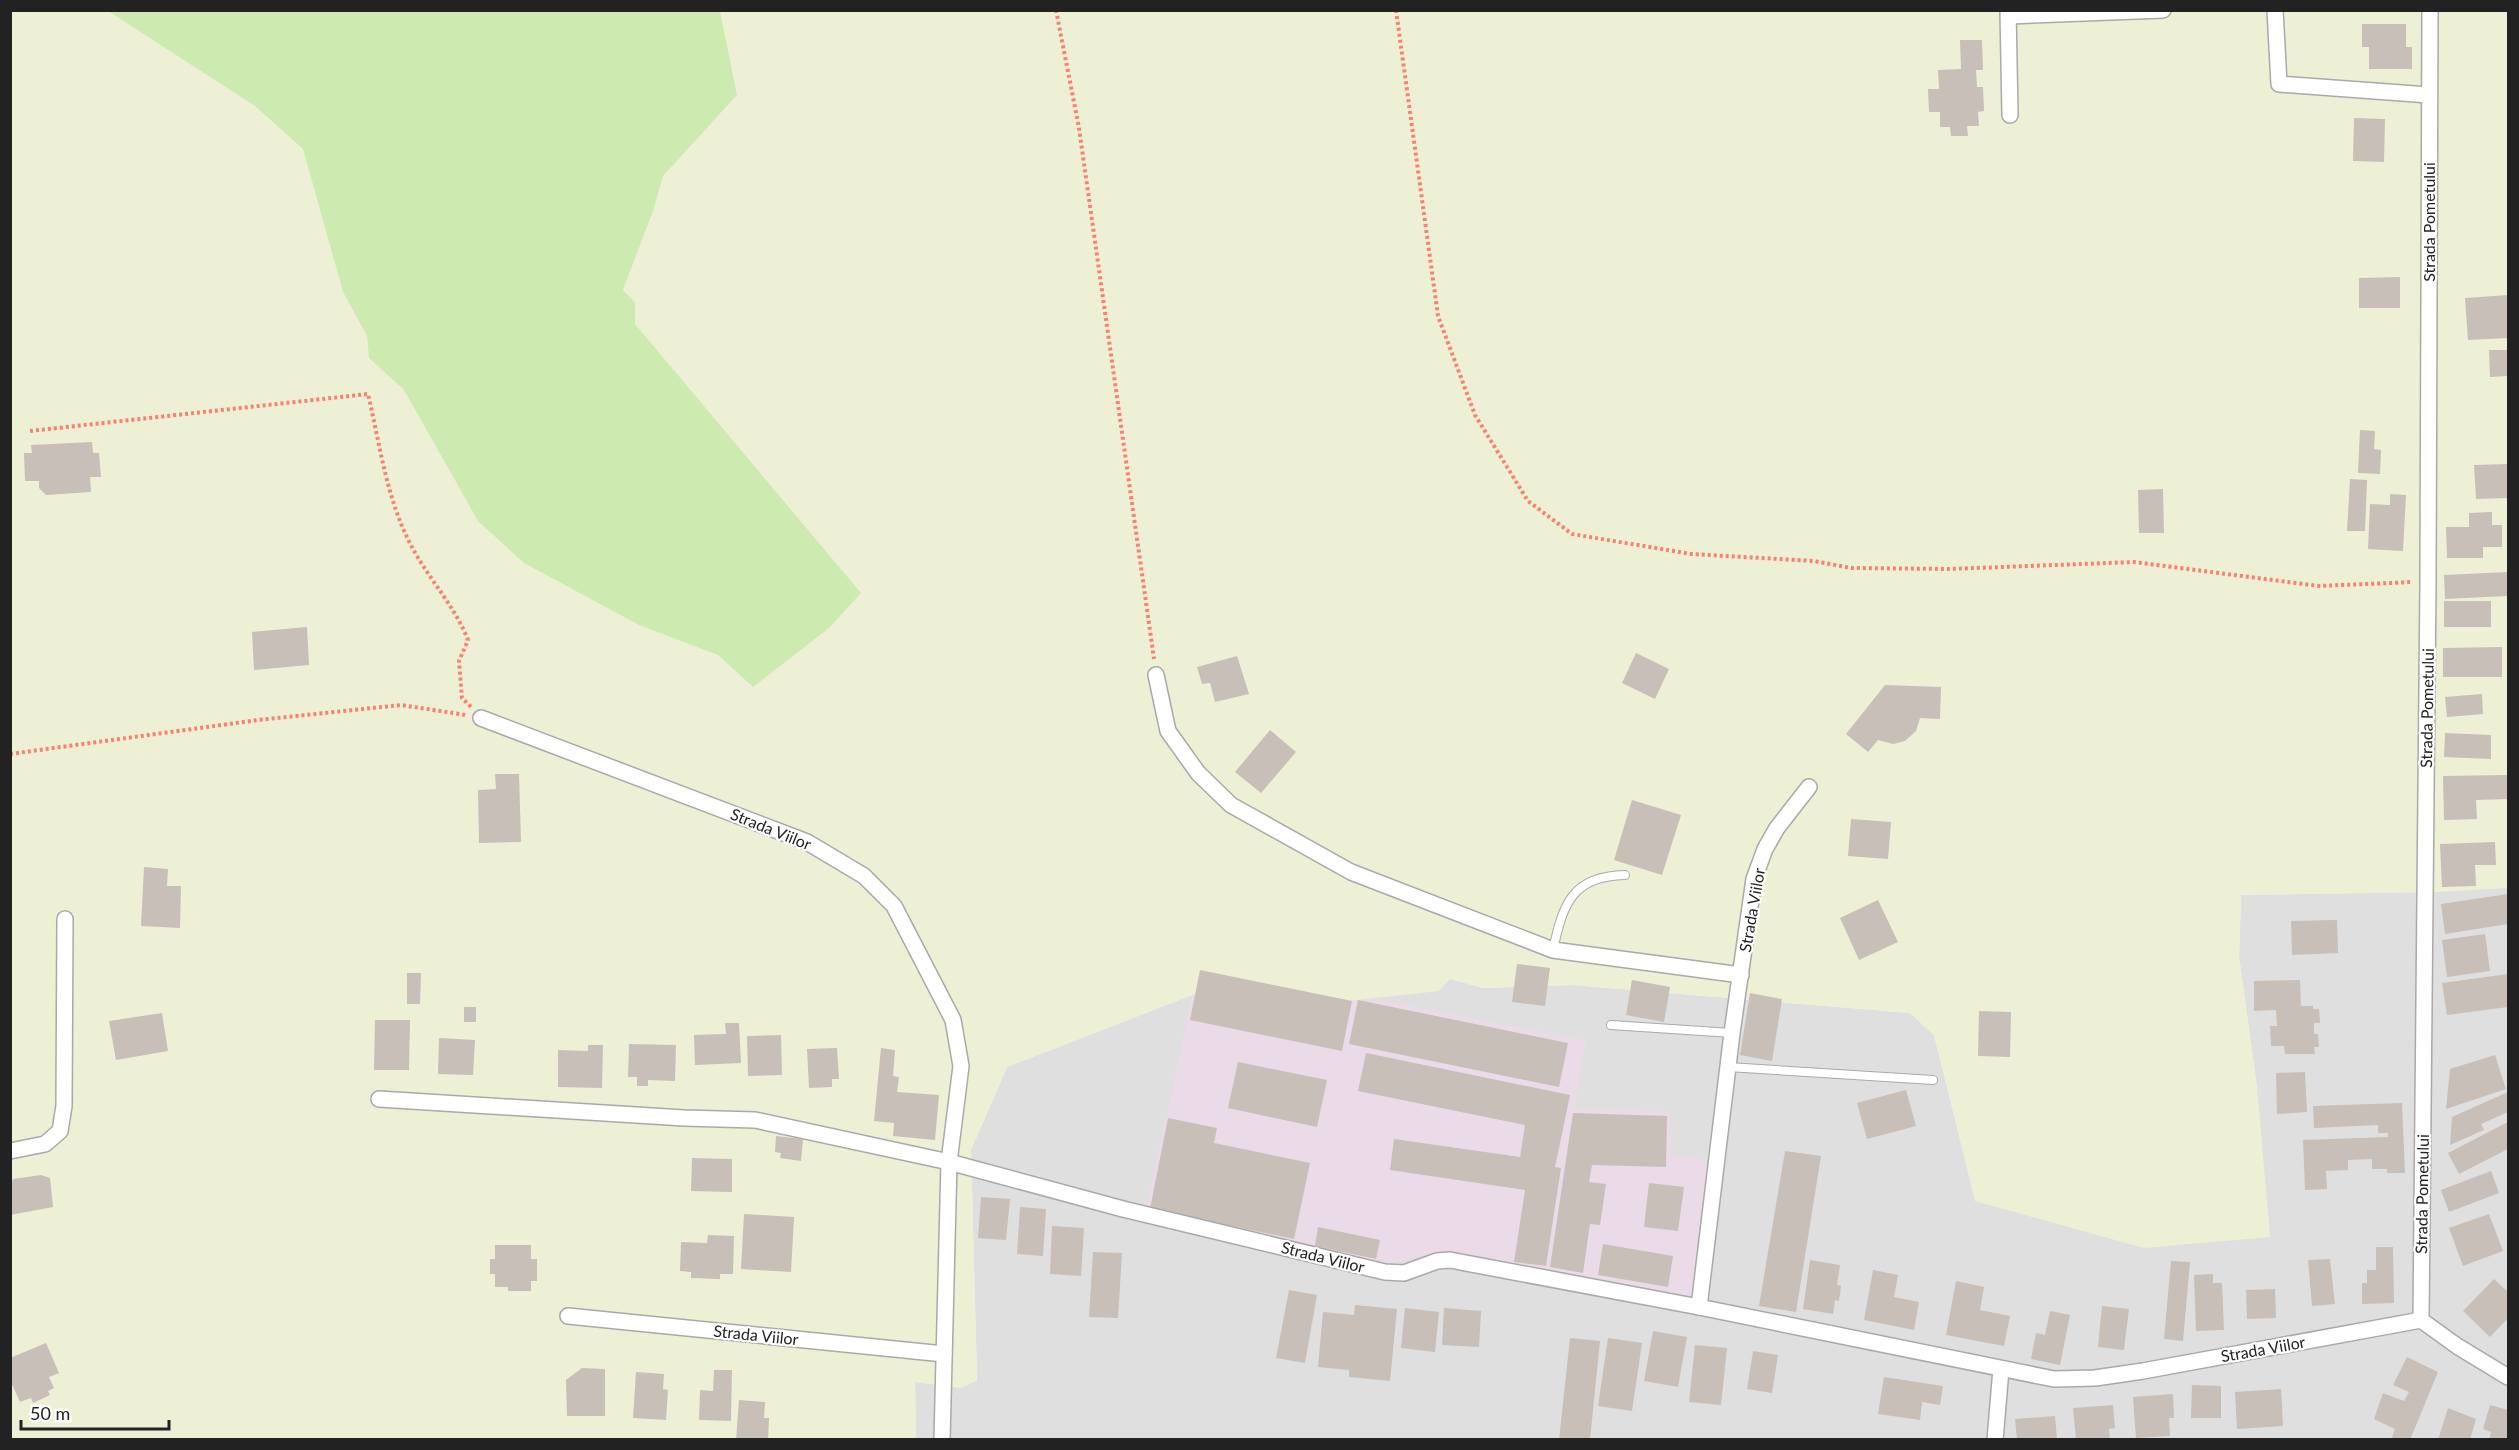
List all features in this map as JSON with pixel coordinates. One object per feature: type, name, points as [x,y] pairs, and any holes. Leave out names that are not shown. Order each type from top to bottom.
[{"type":"street","points":[[2010,115],[2009,13],[2163,10]]},
{"type":"street","points":[[2275,10],[2279,84],[2429,95]]},
{"type":"street","name":"Strada Pometului","points":[[2421,1320],[2428,581],[2430,10]]},
{"type":"street","name":"Strada Viilor","points":[[1156,675],[1168,730],[1198,773],[1231,805],[1351,872],[1553,950],[1741,975]]},
{"type":"street","name":"Strada Viilor","points":[[481,718],[807,842],[864,876],[894,906],[953,1020],[961,1065],[950,1162],[942,1440]]},
{"type":"street","name":"Strada Viilor","points":[[1699,1307],[1732,1033],[1754,879],[1765,849],[1777,828],[1809,787]]},
{"type":"street","points":[[10,1151],[45,1144],[60,1131],[64,1106],[65,919]]},
{"type":"street","name":"Strada Viilor","points":[[379,1099],[684,1118],[755,1120],[950,1162],[1123,1209],[1385,1272],[1404,1273],[1437,1261],[1450,1260],[1699,1307],[2054,1379],[2095,1378],[2421,1320]]},
{"type":"street","name":"Strada Viilor","points":[[568,1316],[944,1354]]},
{"type":"street","points":[[2421,1320],[2457,1346],[2508,1377]]},
{"type":"street","points":[[1995,1440],[2001,1369]]},
{"type":"lane","points":[[1553,950],[1566,903],[1585,884],[1605,876],[1625,875]]},
{"type":"lane","points":[[1611,1025],[1732,1033]]},
{"type":"lane","points":[[1728,1066],[1933,1080]]},
{"type":"path","points":[[1056,10],[1080,128],[1156,675]]},
{"type":"path","points":[[1396,10],[1438,316],[1474,415],[1528,501],[1572,534],[1691,554],[1814,561],[1851,568],[1960,568],[2134,562],[2319,586],[2428,581]]},
{"type":"path","points":[[30,431],[368,394],[394,504],[413,548],[462,624],[468,640],[459,662],[462,698],[481,718]]},
{"type":"path","points":[[10,754],[258,720],[401,705],[481,718]]},
{"type":"shaded area","points":[[2508,110],[2508,1439],[916,1440],[915,1382],[961,1388],[977,1380],[971,1150],[1007,1067],[1205,990],[1450,979],[1484,988],[1573,985],[1910,1013],[1934,1035],[1976,1201],[2257,1087],[2239,957],[2241,895],[2435,892]]},
{"type":"shaded area","points":[[1199,964],[1586,1041],[1574,1108],[1669,1112],[1670,1155],[1710,1161],[1691,1296],[1437,1251],[1386,1265],[1146,1211]]},
{"type":"green space","points":[[10,11],[108,11],[255,106],[303,149],[343,292],[367,336],[369,358],[404,390],[478,521],[639,625],[718,655],[753,687],[635,323],[635,302],[623,290],[653,211],[663,176],[737,95],[720,11],[2508,11],[2508,888],[2436,892],[2241,895],[2239,957],[2257,1087],[2270,1237],[2144,1248],[1975,1201],[1934,1035],[1910,1013],[1573,985],[1484,988],[1450,979],[1439,991],[1272,1009],[1205,990],[1007,1067],[971,1150],[977,1380],[961,1388],[915,1382],[916,1439],[11,1439]]},
{"type":"green space","points":[[108,11],[720,11],[737,95],[663,176],[653,211],[623,290],[635,302],[635,324],[861,593],[829,628],[753,687],[718,655],[639,625],[524,563],[478,521],[404,390],[369,358],[367,336],[343,292],[303,149],[255,106]]},
{"type":"building","points":[[2362,24],[2406,24],[2406,47],[2412,47],[2412,69],[2369,69],[2369,47],[2362,47]]},
{"type":"building","points":[[1960,40],[1982,40],[1983,70],[1976,70],[1977,87],[1983,87],[1984,111],[1978,112],[1979,126],[1967,126],[1968,136],[1951,136],[1950,127],[1940,127],[1940,112],[1929,112],[1928,89],[1939,89],[1938,70],[1961,69]]},
{"type":"building","points":[[2354,118],[2385,119],[2384,162],[2353,161]]},
{"type":"building","points":[[2400,277],[2400,308],[2359,308],[2359,278]]},
{"type":"building","points":[[2508,295],[2508,338],[2468,340],[2465,298]]},
{"type":"building","points":[[2489,350],[2508,350],[2508,376],[2490,377]]},
{"type":"building","points":[[2360,430],[2375,431],[2374,449],[2381,450],[2380,474],[2358,473]]},
{"type":"building","points":[[92,442],[93,453],[99,453],[101,477],[90,477],[91,492],[46,495],[39,488],[39,481],[25,481],[24,453],[32,453],[31,445]]},
{"type":"building","points":[[2508,464],[2508,498],[2476,499],[2474,465]]},
{"type":"building","points":[[2350,479],[2367,480],[2365,531],[2347,531]]},
{"type":"building","points":[[2163,489],[2164,533],[2139,533],[2138,490]]},
{"type":"building","points":[[2390,494],[2406,495],[2403,551],[2368,549],[2370,504],[2390,505]]},
{"type":"building","points":[[2492,512],[2492,525],[2502,525],[2502,547],[2483,547],[2483,558],[2447,558],[2446,527],[2469,527],[2469,513]]},
{"type":"building","points":[[2508,572],[2508,596],[2445,599],[2444,575]]},
{"type":"building","points":[[2444,601],[2491,601],[2491,627],[2444,627]]},
{"type":"building","points":[[307,627],[309,665],[254,670],[252,632]]},
{"type":"building","points":[[2502,647],[2502,677],[2443,677],[2443,648]]},
{"type":"building","points":[[1636,653],[1669,669],[1655,699],[1622,683]]},
{"type":"building","points":[[1237,656],[1249,694],[1215,702],[1210,683],[1202,684],[1197,667]]},
{"type":"building","points":[[1885,685],[1941,687],[1940,719],[1920,718],[1916,731],[1905,741],[1893,744],[1878,740],[1868,752],[1846,734]]},
{"type":"building","points":[[2482,694],[2483,714],[2447,717],[2445,697]]},
{"type":"building","points":[[1270,730],[1296,752],[1261,793],[1235,772]]},
{"type":"building","points":[[2445,733],[2491,735],[2491,759],[2444,757]]},
{"type":"building","points":[[495,774],[519,774],[521,842],[479,843],[478,790],[496,789]]},
{"type":"building","points":[[2508,775],[2508,799],[2476,800],[2477,819],[2444,820],[2443,776]]},
{"type":"building","points":[[1632,800],[1681,815],[1662,875],[1614,860]]},
{"type":"building","points":[[1851,819],[1891,822],[1888,859],[1848,856]]},
{"type":"building","points":[[2495,842],[2496,865],[2475,865],[2476,886],[2442,887],[2440,844]]},
{"type":"building","points":[[144,867],[168,869],[167,886],[181,886],[180,928],[141,926]]},
{"type":"building","points":[[2508,894],[2508,924],[2445,934],[2441,904]]},
{"type":"building","points":[[1878,900],[1898,942],[1859,960],[1840,918]]},
{"type":"building","points":[[2337,920],[2338,953],[2292,955],[2291,921]]},
{"type":"building","points":[[2485,934],[2490,971],[2447,977],[2442,940]]},
{"type":"building","points":[[1517,964],[1550,968],[1545,1006],[1512,1002]]},
{"type":"building","points":[[1200,970],[1352,1001],[1342,1051],[1190,1020]]},
{"type":"building","points":[[407,973],[421,973],[420,1004],[407,1004]]},
{"type":"building","points":[[2508,974],[2508,1007],[2447,1015],[2442,983]]},
{"type":"building","points":[[1632,980],[1670,987],[1664,1022],[1626,1015]]},
{"type":"building","points":[[2300,980],[2301,1006],[2313,1006],[2313,1009],[2319,1009],[2320,1023],[2314,1023],[2314,1034],[2318,1034],[2319,1047],[2314,1047],[2315,1054],[2285,1054],[2284,1046],[2271,1046],[2270,1026],[2277,1026],[2276,1010],[2254,1011],[2254,981]]},
{"type":"building","points":[[1750,993],[1782,999],[1772,1061],[1740,1055]]},
{"type":"building","points":[[1358,1000],[1568,1043],[1559,1087],[1349,1044]]},
{"type":"building","points":[[464,1007],[476,1007],[476,1022],[464,1022]]},
{"type":"building","points":[[1979,1011],[2011,1012],[2010,1057],[1978,1056]]},
{"type":"building","points":[[162,1013],[168,1051],[116,1060],[109,1021]]},
{"type":"building","points":[[375,1020],[410,1020],[409,1070],[374,1070]]},
{"type":"building","points":[[725,1023],[739,1023],[741,1063],[695,1065],[694,1035],[726,1034]]},
{"type":"building","points":[[781,1035],[782,1075],[748,1076],[747,1036]]},
{"type":"building","points":[[439,1038],[475,1040],[473,1075],[438,1074]]},
{"type":"building","points":[[629,1044],[676,1045],[675,1081],[648,1080],[648,1086],[637,1086],[637,1077],[628,1077]]},
{"type":"building","points":[[588,1045],[603,1045],[602,1088],[558,1087],[558,1050],[588,1051]]},
{"type":"building","points":[[837,1048],[839,1079],[832,1079],[832,1087],[809,1088],[807,1049]]},
{"type":"building","points":[[881,1048],[895,1050],[893,1076],[899,1077],[897,1092],[939,1095],[935,1140],[893,1136],[894,1123],[874,1121]]},
{"type":"building","points":[[1366,1053],[1570,1095],[1555,1167],[1561,1168],[1546,1266],[1514,1262],[1525,1190],[1390,1170],[1394,1139],[1520,1157],[1525,1125],[1358,1091]]},
{"type":"building","points":[[2495,1055],[2506,1089],[2446,1109],[2450,1069]]},
{"type":"building","points":[[1238,1062],[1327,1080],[1317,1127],[1228,1108]]},
{"type":"building","points":[[2305,1072],[2307,1112],[2277,1114],[2276,1073]]},
{"type":"building","points":[[1906,1090],[1916,1126],[1867,1139],[1857,1103]]},
{"type":"building","points":[[2508,1092],[2508,1112],[2481,1124],[2484,1130],[2450,1145],[2452,1117]]},
{"type":"building","points":[[2402,1103],[2405,1173],[2387,1173],[2387,1169],[2372,1169],[2372,1159],[2348,1160],[2348,1170],[2326,1171],[2327,1189],[2305,1190],[2303,1140],[2388,1137],[2388,1133],[2378,1133],[2378,1125],[2314,1128],[2313,1106]]},
{"type":"building","points":[[1573,1113],[1667,1116],[1666,1167],[1592,1165],[1589,1182],[1606,1184],[1600,1225],[1590,1224],[1583,1273],[1550,1267]]},
{"type":"building","points":[[1168,1118],[1217,1128],[1214,1143],[1310,1163],[1294,1239],[1150,1209]]},
{"type":"building","points":[[2508,1122],[2508,1149],[2459,1174],[2448,1153]]},
{"type":"building","points":[[776,1136],[803,1139],[801,1161],[780,1158],[781,1153],[775,1152]]},
{"type":"building","points":[[1785,1151],[1821,1156],[1796,1312],[1759,1306]]},
{"type":"building","points":[[692,1158],[732,1159],[732,1192],[691,1191]]},
{"type":"building","points":[[2491,1171],[2499,1193],[2449,1212],[2441,1190]]},
{"type":"building","points":[[41,1175],[50,1178],[53,1207],[10,1215],[10,1187],[13,1179]]},
{"type":"building","points":[[1649,1183],[1684,1187],[1678,1231],[1644,1227]]},
{"type":"building","points":[[981,1197],[1010,1199],[1006,1240],[978,1238]]},
{"type":"building","points":[[1020,1207],[1046,1209],[1043,1256],[1017,1254]]},
{"type":"building","points":[[744,1214],[794,1217],[791,1272],[741,1269]]},
{"type":"building","points":[[2489,1214],[2503,1251],[2463,1266],[2449,1228]]},
{"type":"building","points":[[1052,1226],[1084,1228],[1081,1276],[1050,1274]]},
{"type":"building","points":[[1318,1227],[1380,1240],[1376,1259],[1315,1246]]},
{"type":"building","points":[[708,1235],[734,1236],[733,1274],[720,1274],[720,1279],[691,1278],[691,1272],[680,1271],[681,1242],[707,1243]]},
{"type":"building","points":[[1603,1244],[1673,1256],[1668,1287],[1598,1275]]},
{"type":"building","points":[[495,1245],[531,1245],[531,1259],[537,1259],[537,1281],[531,1281],[531,1291],[508,1291],[508,1287],[495,1287],[495,1274],[490,1274],[490,1259],[495,1259]]},
{"type":"building","points":[[2376,1247],[2393,1247],[2394,1303],[2362,1304],[2362,1283],[2367,1283],[2367,1270],[2376,1270]]},
{"type":"building","points":[[1093,1252],[1122,1253],[1118,1318],[1089,1317]]},
{"type":"building","points":[[2330,1259],[2335,1304],[2312,1306],[2308,1260]]},
{"type":"building","points":[[1810,1260],[1840,1265],[1837,1285],[1841,1286],[1839,1301],[1835,1300],[1833,1314],[1803,1309]]},
{"type":"building","points":[[2171,1261],[2190,1262],[2183,1341],[2164,1339]]},
{"type":"building","points":[[1873,1270],[1898,1275],[1894,1297],[1919,1302],[1914,1330],[1864,1320]]},
{"type":"building","points":[[2213,1274],[2213,1283],[2222,1283],[2224,1330],[2196,1331],[2194,1275]]},
{"type":"building","points":[[2494,1279],[2508,1290],[2508,1318],[2490,1337],[2463,1311]]},
{"type":"building","points":[[1956,1281],[1984,1287],[1980,1310],[2010,1316],[2004,1346],[1946,1335]]},
{"type":"building","points":[[2275,1289],[2276,1318],[2247,1319],[2246,1290]]},
{"type":"building","points":[[1289,1290],[1317,1295],[1305,1363],[1276,1358]]},
{"type":"building","points":[[1355,1305],[1397,1309],[1390,1381],[1349,1377],[1349,1370],[1318,1367],[1323,1312],[1354,1315]]},
{"type":"building","points":[[2102,1306],[2129,1309],[2124,1350],[2098,1347]]},
{"type":"building","points":[[1405,1308],[1439,1312],[1435,1352],[1401,1348]]},
{"type":"building","points":[[1444,1308],[1481,1311],[1479,1347],[1442,1345]]},
{"type":"building","points":[[2050,1311],[2070,1315],[2060,1365],[2031,1359],[2036,1333],[2045,1335]]},
{"type":"building","points":[[1653,1331],[1687,1337],[1678,1387],[1644,1381]]},
{"type":"building","points":[[1570,1338],[1600,1341],[1590,1440],[1559,1440]]},
{"type":"building","points":[[1608,1338],[1642,1343],[1632,1411],[1598,1406]]},
{"type":"building","points":[[46,1343],[59,1373],[49,1377],[54,1388],[48,1391],[50,1395],[33,1403],[31,1398],[20,1402],[10,1380],[10,1358]]},
{"type":"building","points":[[1695,1345],[1727,1348],[1721,1405],[1689,1402]]},
{"type":"building","points":[[1753,1351],[1778,1355],[1772,1393],[1747,1389]]},
{"type":"building","points":[[2407,1357],[2438,1372],[2410,1440],[2391,1440],[2395,1429],[2374,1419],[2383,1393],[2404,1401],[2409,1392],[2393,1385]]},
{"type":"building","points":[[582,1368],[605,1369],[605,1416],[567,1416],[566,1380]]},
{"type":"building","points":[[714,1370],[732,1370],[731,1421],[699,1420],[700,1390],[713,1391]]},
{"type":"building","points":[[636,1372],[664,1374],[663,1389],[668,1390],[666,1420],[633,1418]]},
{"type":"building","points":[[1884,1377],[1943,1386],[1940,1405],[1922,1402],[1920,1420],[1878,1414]]},
{"type":"building","points":[[2192,1385],[2221,1386],[2221,1418],[2191,1418]]},
{"type":"building","points":[[2281,1389],[2283,1426],[2237,1429],[2235,1392]]},
{"type":"building","points":[[2173,1394],[2174,1418],[2169,1418],[2170,1436],[2136,1438],[2133,1397]]},
{"type":"building","points":[[739,1400],[765,1402],[764,1418],[769,1418],[768,1440],[736,1440]]},
{"type":"building","points":[[2113,1405],[2115,1428],[2109,1429],[2110,1440],[2076,1440],[2073,1408]]},
{"type":"building","points":[[2490,1405],[2508,1410],[2508,1440],[2489,1440],[2491,1432],[2483,1429]]},
{"type":"building","points":[[2448,1408],[2476,1419],[2470,1440],[2438,1440]]},
{"type":"building","points":[[2055,1416],[2057,1439],[2017,1440],[2015,1419]]}]
